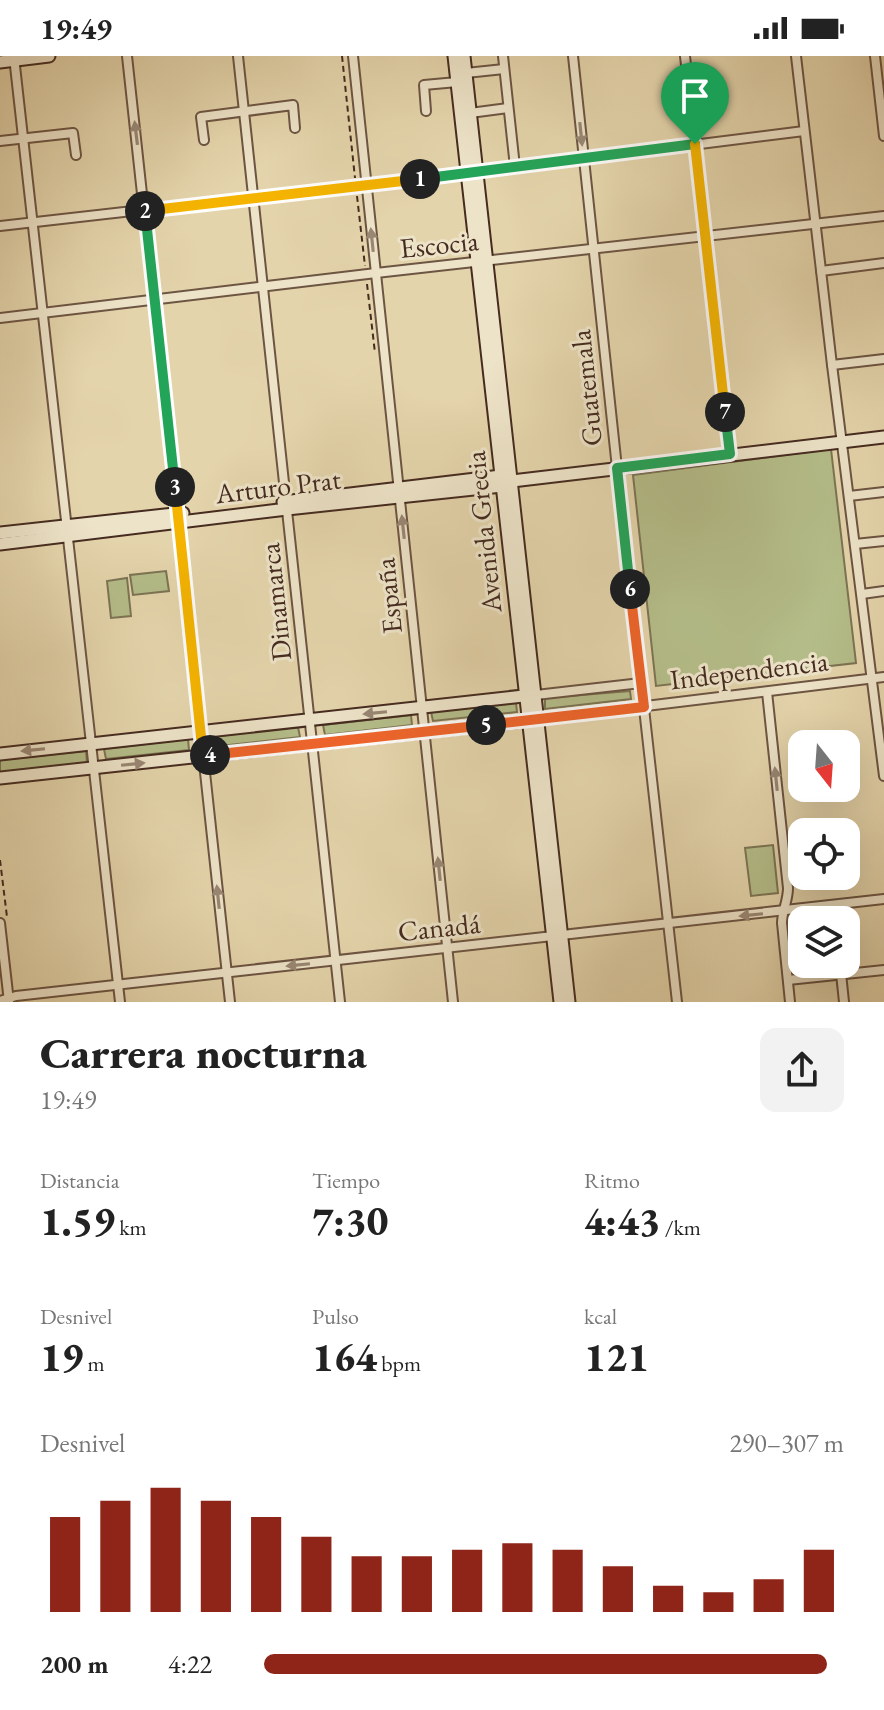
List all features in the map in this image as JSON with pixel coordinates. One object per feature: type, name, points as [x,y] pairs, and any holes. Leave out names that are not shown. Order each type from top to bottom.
[{"type":"main road","points":[[0,62],[49,56]]},
{"type":"main road","name":"Avenida Grecia","points":[[454,56],[470,113],[472,172]]},
{"type":"main road","name":"Avenida Grecia","points":[[464,56],[462,78],[534,720],[557,937],[560,1002]]},
{"type":"main road","name":"Arturo Prat","points":[[0,544],[68,531],[884,437]]},
{"type":"main road","name":"Arturo Prat","points":[[0,533],[68,531]]},
{"type":"main road","name":"Independencia","points":[[0,754],[531,695]]},
{"type":"main road","name":"Independencia","points":[[0,778],[534,720]]},
{"type":"main road","name":"Avenida Grecia","points":[[557,937],[569,1002]]},
{"type":"street","points":[[127,56],[230,1002]]},
{"type":"street","name":"Dinamarca","points":[[238,56],[340,1002]]},
{"type":"street","name":"España","points":[[353,56],[453,1002]]},
{"type":"street","points":[[503,56],[515,167]]},
{"type":"street","name":"Guatemala","points":[[573,56],[677,1002]]},
{"type":"street","points":[[685,56],[730,454]]},
{"type":"street","points":[[796,56],[884,776]]},
{"type":"street","points":[[875,56],[881,84],[884,136]]},
{"type":"street","points":[[14,58],[120,1002]]},
{"type":"street","points":[[426,111],[424,85],[504,69]]},
{"type":"street","points":[[204,140],[201,117],[244,111],[293,105],[295,128]]},
{"type":"street","points":[[470,113],[508,108]]},
{"type":"street","points":[[0,226],[804,131]]},
{"type":"street","points":[[0,141],[73,133],[76,155]]},
{"type":"street","name":"Escocia","points":[[0,318],[884,216]]},
{"type":"street","points":[[821,271],[884,263]]},
{"type":"street","points":[[832,365],[884,359]]},
{"type":"street","points":[[849,496],[884,492]]},
{"type":"street","points":[[855,544],[884,541]]},
{"type":"street","points":[[862,594],[884,591]]},
{"type":"street","name":"Independencia","points":[[534,720],[884,677]]},
{"type":"street","name":"Independencia","points":[[531,695],[641,683]]},
{"type":"street","points":[[767,692],[788,888],[782,923],[790,1002]]},
{"type":"street","name":"Canadá","points":[[6,1001],[16,996],[118,984],[884,899]]},
{"type":"street","points":[[0,923],[6,1001]]},
{"type":"street","points":[[860,972],[884,970]]},
{"type":"street","points":[[788,980],[806,978]]},
{"type":"street","points":[[842,978],[844,1002]]},
{"type":"green space","points":[[831,449],[856,663],[656,686],[633,475]]},
{"type":"green space","points":[[166,571],[169,591],[133,595],[130,575]]},
{"type":"green space","points":[[127,578],[131,616],[111,618],[107,581]]},
{"type":"green space","points":[[630,691],[631,699],[545,709],[545,698]]},
{"type":"green space","points":[[516,703],[517,712],[433,721],[431,712]]},
{"type":"green space","points":[[411,715],[412,725],[325,735],[323,725]]},
{"type":"green space","points":[[298,727],[300,737],[211,747],[210,737]]},
{"type":"green space","points":[[188,739],[189,750],[106,759],[104,749]]},
{"type":"green space","points":[[86,751],[87,763],[0,773],[0,760]]},
{"type":"green space","points":[[773,845],[778,893],[751,896],[745,848]]},
{"type":"route","points":[[695,144],[730,454],[617,468],[644,707],[203,756],[145,210],[695,144]]}]
